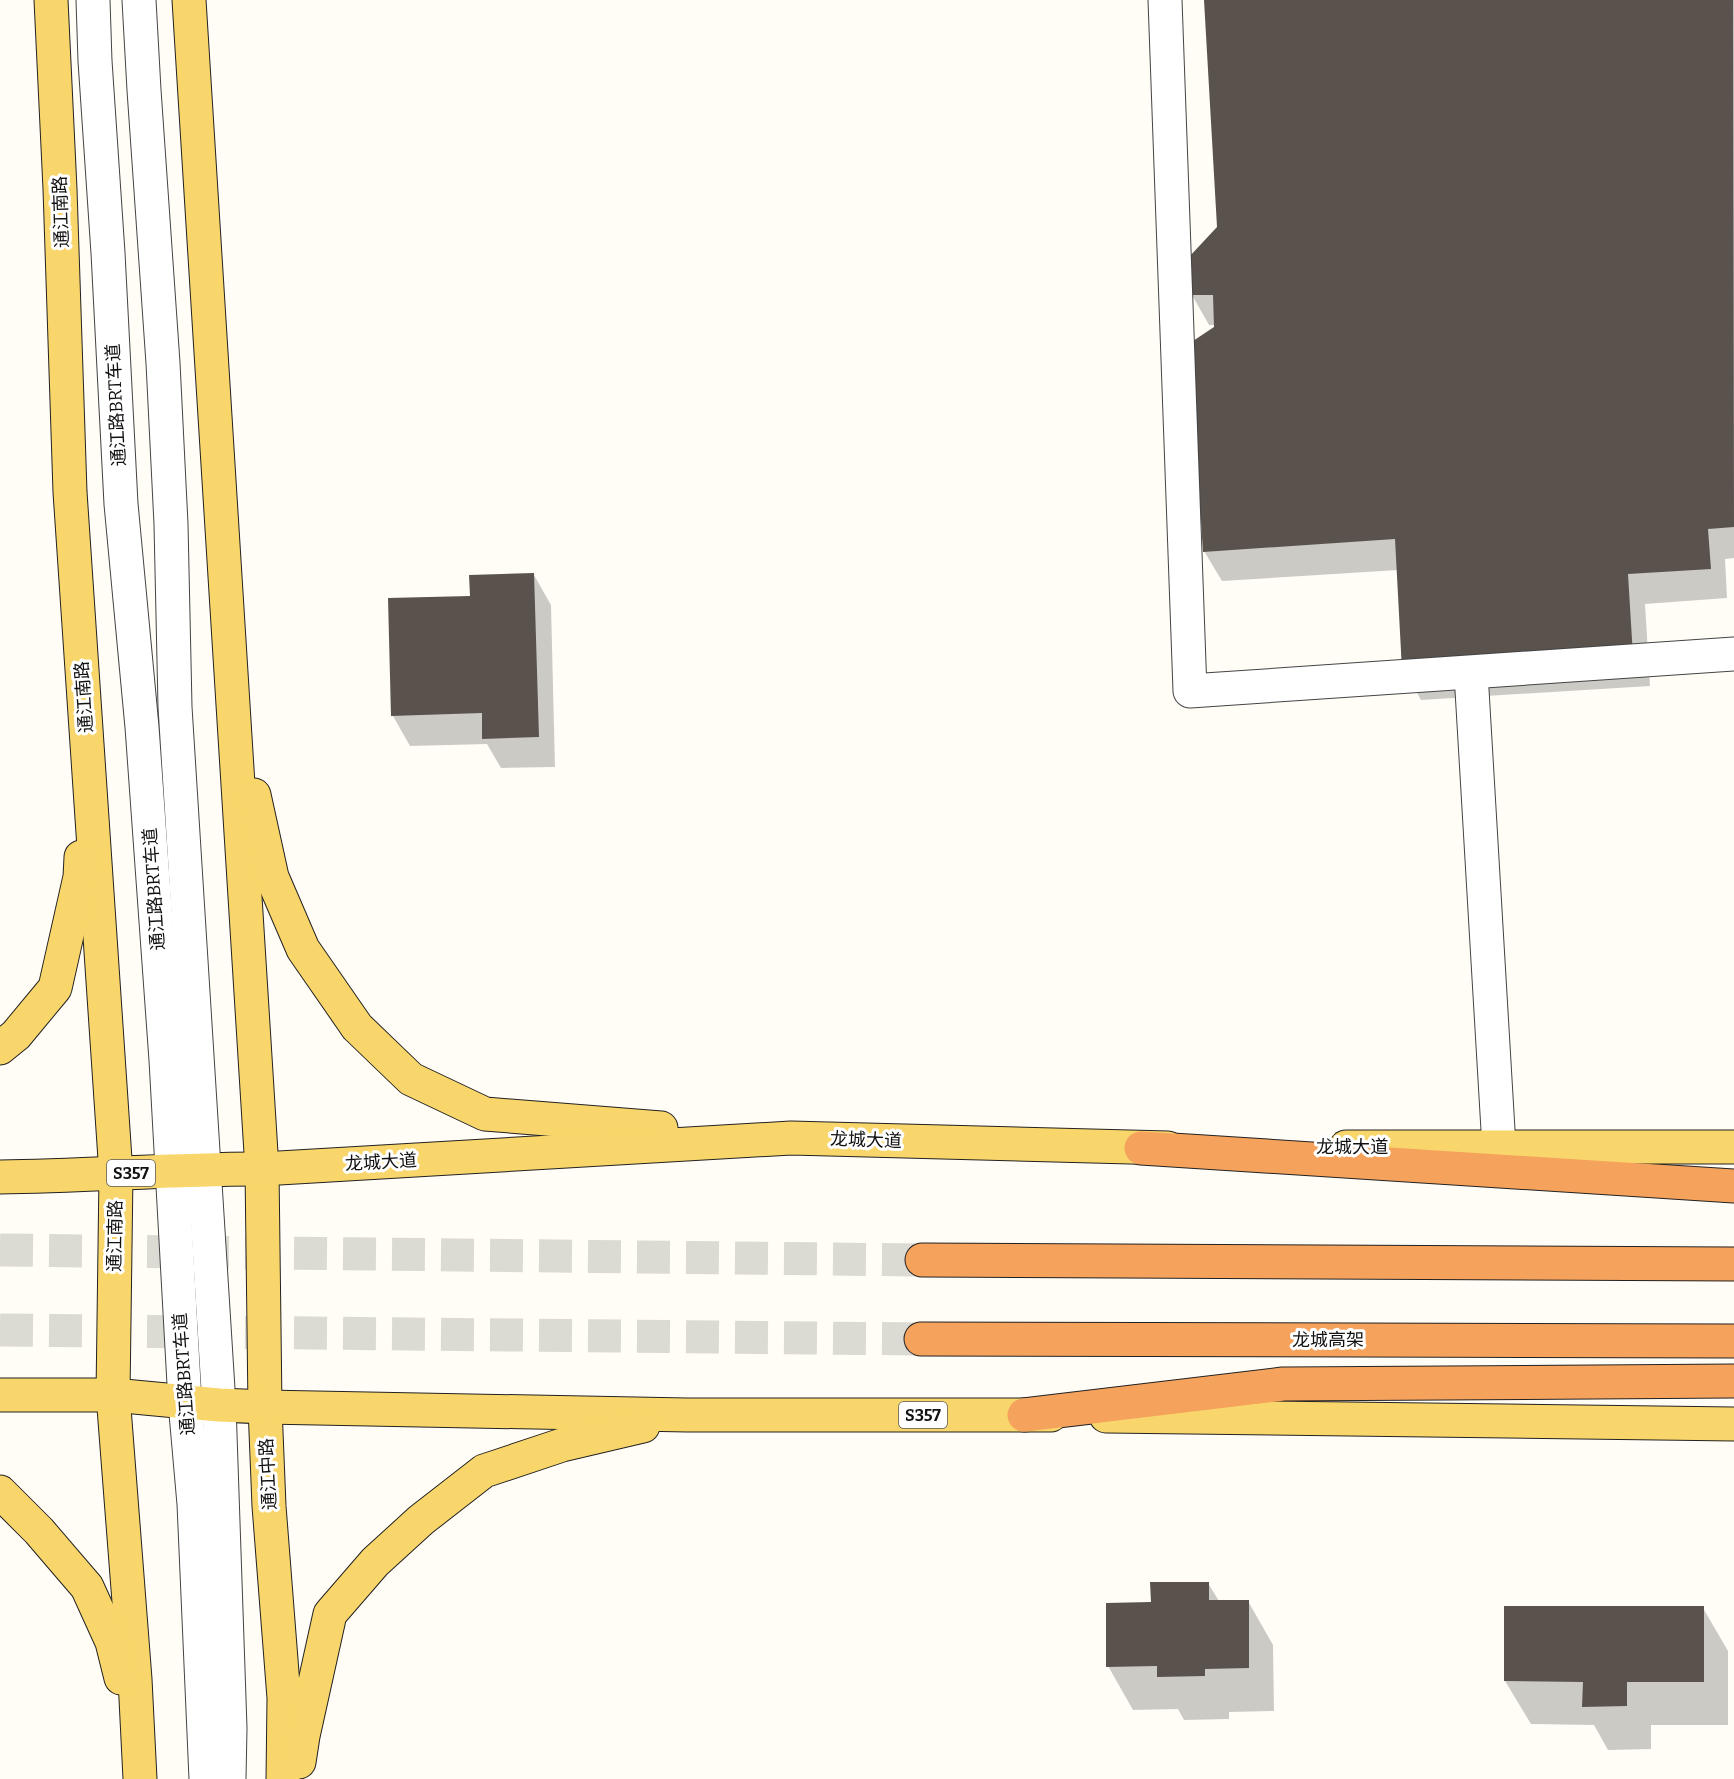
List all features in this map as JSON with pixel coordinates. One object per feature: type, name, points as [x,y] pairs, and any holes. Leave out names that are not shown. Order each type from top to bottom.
[{"type":"highway","points":[[1141,1148],[1734,1186]]},
{"type":"highway","points":[[922,1260],[1734,1264]]},
{"type":"highway","name":"龙城高架","points":[[921,1339],[1734,1341]]},
{"type":"highway","points":[[1024,1415],[1283,1384],[1734,1381]]},
{"type":"main road","name":"通江南路","points":[[51,0],[60,177],[70,492],[116,1174],[113,1395]]},
{"type":"main road","points":[[189,0],[262,1169]]},
{"type":"main road","points":[[231,689],[272,877],[303,949],[357,1027],[411,1079],[485,1114],[791,1137]]},
{"type":"main road","points":[[0,1048],[16,1035],[55,988],[80,876],[86,723]]},
{"type":"main road","name":"龙城大道","points":[[0,1177],[262,1169],[791,1137],[1141,1148],[1734,1147]]},
{"type":"main road","name":"通江中路","points":[[262,1169],[265,1407],[269,1506],[284,1698],[283,1779]]},
{"type":"main road","name":"S357","points":[[0,1395],[113,1395],[265,1407],[687,1415],[1024,1415],[1734,1424]]},
{"type":"main road","points":[[113,1395],[135,1679],[140,1779]]},
{"type":"main road","points":[[297,1779],[303,1736],[330,1614],[375,1562],[421,1520],[484,1471],[562,1445],[687,1415]]},
{"type":"main road","points":[[0,1492],[39,1531],[87,1587],[112,1642],[138,1740]]},
{"type":"lane","name":"通江路BRT车道","points":[[93,0],[121,504],[144,751],[166,1060],[185,1402],[194,1504],[206,1779]]},
{"type":"lane","name":"通江路BRT车道","points":[[139,0],[163,363],[171,524],[175,707],[219,1405],[230,1728],[229,1779]]},
{"type":"lane","points":[[1165,0],[1190,691],[1734,654]]},
{"type":"lane","points":[[1471,673],[1499,1147]]},
{"type":"building","points":[[1204,0],[1733,0],[1734,527],[1708,529],[1711,569],[1628,574],[1633,656],[1402,670],[1395,539],[1203,552],[1190,343],[1214,327],[1213,295],[1190,295],[1189,257],[1217,227]]},
{"type":"building","points":[[534,573],[539,737],[482,739],[482,713],[391,716],[388,598],[470,596],[469,575]]},
{"type":"building","points":[[1150,1582],[1209,1582],[1209,1600],[1249,1600],[1249,1668],[1205,1669],[1205,1676],[1157,1677],[1157,1666],[1106,1667],[1106,1603],[1151,1602]]},
{"type":"building","points":[[1504,1606],[1704,1606],[1704,1682],[1627,1682],[1627,1706],[1582,1707],[1583,1682],[1504,1681]]},
{"type":"tunnel","points":[[0,1250],[922,1260]]},
{"type":"tunnel","points":[[0,1330],[921,1339]]}]
